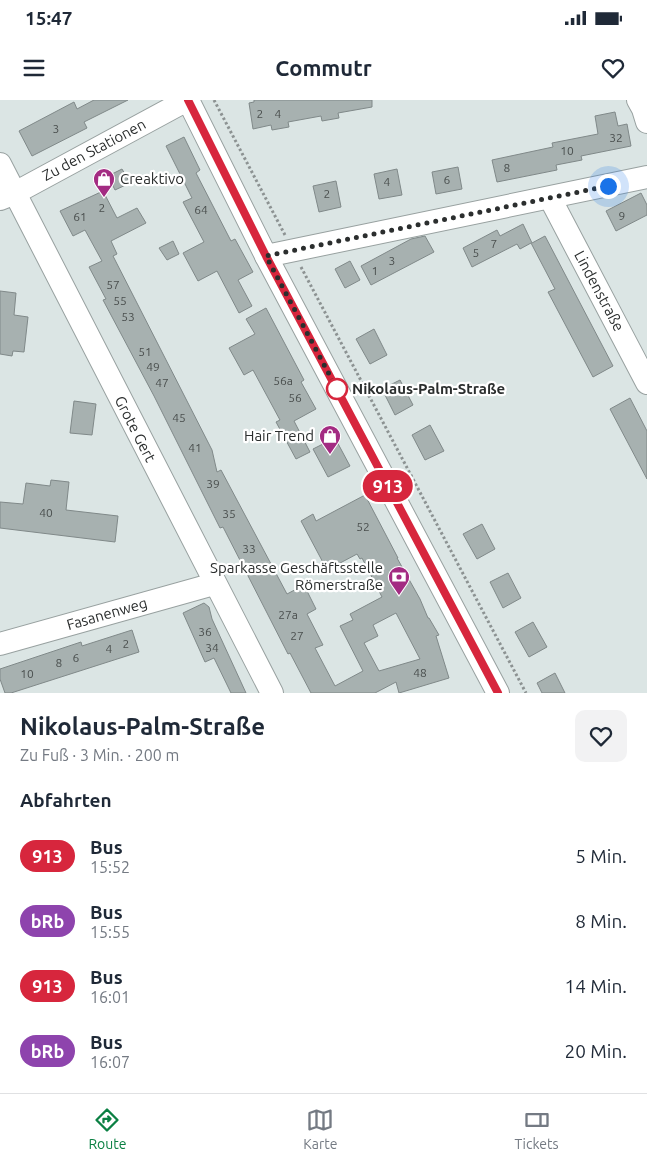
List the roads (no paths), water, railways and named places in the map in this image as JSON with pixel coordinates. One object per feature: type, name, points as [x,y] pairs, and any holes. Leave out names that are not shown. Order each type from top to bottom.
[{"type":"street","name":"Zu den Stationen","points":[[8,196],[187,100]]},
{"type":"street","points":[[187,100],[266,256],[496,692]]},
{"type":"street","points":[[638,100],[647,122]]},
{"type":"street","name":"Grote Gert","points":[[0,164],[8,196],[272,693]]},
{"type":"street","points":[[266,256],[647,177]]},
{"type":"street","name":"Lindenstraße","points":[[550,198],[647,383]]},
{"type":"street","name":"Fasanenweg","points":[[0,644],[214,584]]},
{"type":"place","name":"Creaktivo","points":[[104,198]]},
{"type":"place","name":"Nikolaus-Palm-Straße","points":[[337,389]]},
{"type":"place","name":"Hair Trend","points":[[330,455]]},
{"type":"place","name":"Sparkasse Geschäftsstelle Römerstraße","points":[[399,596]]}]
